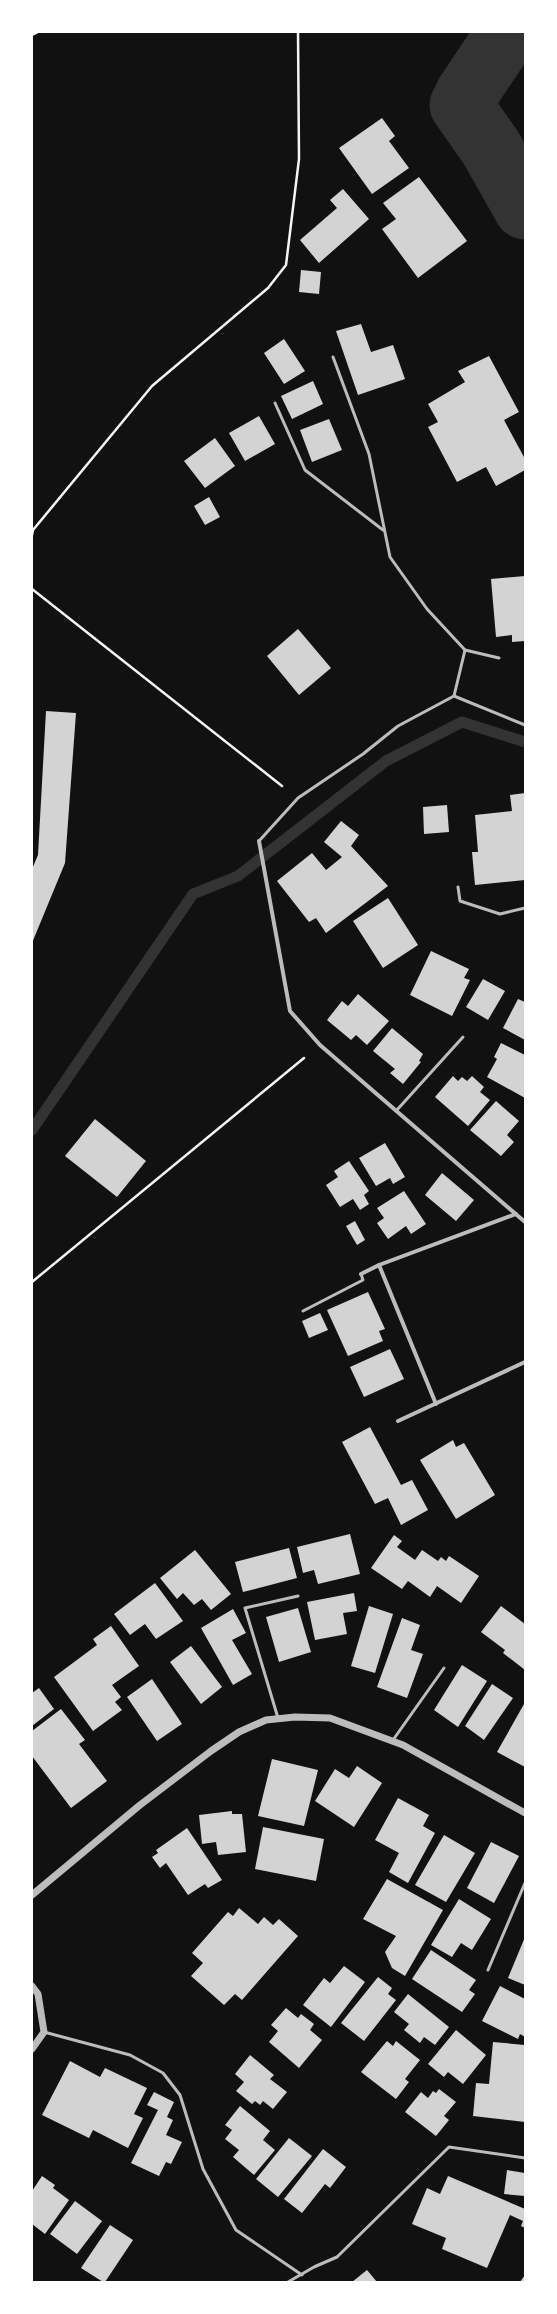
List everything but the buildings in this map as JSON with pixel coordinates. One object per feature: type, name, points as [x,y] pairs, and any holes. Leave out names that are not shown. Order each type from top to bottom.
[{"type":"street","points":[[259,841],[290,1011],[320,1045],[525,1222]]},
{"type":"street","points":[[361,1274],[379,1265],[516,1214]]},
{"type":"street","points":[[379,1265],[436,1404]]},
{"type":"street","points":[[398,1421],[525,1362]]},
{"type":"street","points":[[32,1895],[140,1805],[211,1751],[239,1732],[266,1720],[278,1718],[330,1718],[403,1745],[525,1813]]},
{"type":"street","points":[[32,1986],[38,1994],[44,2032],[32,2049]]},
{"type":"lane","points":[[333,356],[369,454],[383,530],[390,557],[427,609],[465,650],[499,658]]},
{"type":"lane","points":[[275,403],[305,470],[383,530]]},
{"type":"lane","points":[[259,841],[298,798],[364,754],[398,726],[454,696],[465,650]]},
{"type":"lane","points":[[454,696],[525,724]]},
{"type":"lane","points":[[458,887],[460,901],[500,914],[525,908]]},
{"type":"lane","points":[[396,1111],[463,1037]]},
{"type":"lane","points":[[303,1312],[363,1280],[361,1274]]},
{"type":"lane","points":[[278,1718],[246,1608],[298,1596]]},
{"type":"lane","points":[[392,1741],[444,1668]]},
{"type":"lane","points":[[488,1970],[525,1883]]},
{"type":"lane","points":[[44,2032],[130,2055],[163,2073],[180,2095],[203,2168],[236,2230],[302,2275]]},
{"type":"lane","points":[[288,2282],[314,2267],[337,2258],[449,2147],[525,2158]]},
{"type":"path","points":[[32,35],[38,32]]},
{"type":"path","points":[[32,535],[33,530],[152,386],[268,288],[286,265],[298,160],[298,32]]},
{"type":"path","points":[[32,589],[298,798]]},
{"type":"path","points":[[32,1282],[320,1045]]},
{"type":"waterway","points":[[508,32],[467,93],[461,105],[491,148],[525,208]]},
{"type":"waterway","points":[[32,1130],[193,894],[238,876],[386,761],[462,722],[525,742]]}]
